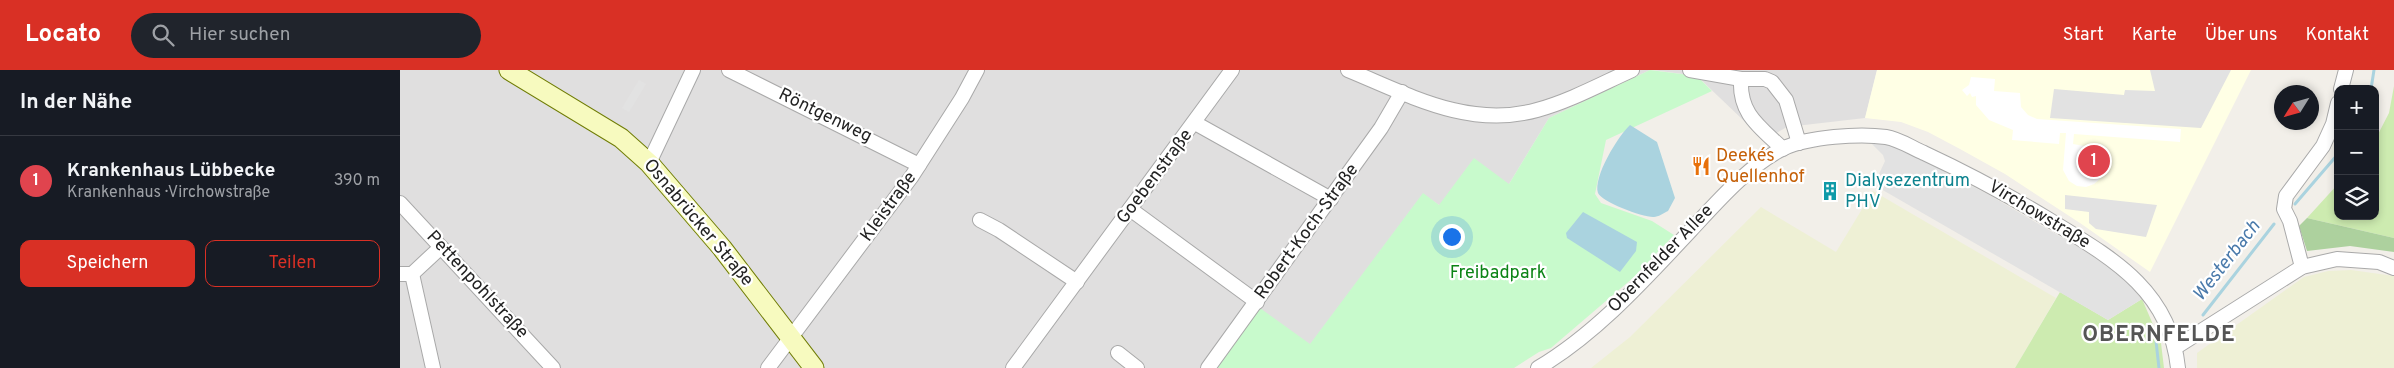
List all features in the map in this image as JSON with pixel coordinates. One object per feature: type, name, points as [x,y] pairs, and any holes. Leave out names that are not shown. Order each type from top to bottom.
[{"type":"street","name":"Osnabrücker Straße","points":[[509,70],[621,138],[649,163],[722,248],[793,338],[814,368]]},
{"type":"street","points":[[649,163],[693,70]]},
{"type":"street","name":"Röntgenweg","points":[[729,70],[919,165]]},
{"type":"street","name":"Kleistraße","points":[[768,368],[793,338],[919,165],[962,98],[976,70]]},
{"type":"street","name":"Goebenstraße","points":[[1013,368],[1195,123],[1232,70]]},
{"type":"street","points":[[1348,70],[1439,108],[1487,117],[1513,116],[1559,103],[1632,70]]},
{"type":"street","points":[[1690,70],[1741,79],[1765,79],[1778,87],[1786,100],[1799,143]]},
{"type":"street","points":[[2342,85],[2346,70]]},
{"type":"street","points":[[1741,79],[1740,93],[1744,108],[1752,119],[1783,149]]},
{"type":"street","name":"Robert-Koch-Straße","points":[[1208,368],[1381,128],[1402,92]]},
{"type":"street","points":[[2302,267],[2290,221],[2284,209],[2286,196],[2323,146],[2334,120]]},
{"type":"street","points":[[1195,123],[1331,199]]},
{"type":"street","name":"Virchowstraße","points":[[1783,149],[1799,143],[1842,136],[1888,137],[1998,189],[2077,237],[2143,286],[2162,312],[2176,347],[2178,368]]},
{"type":"street","name":"Obernfelder Allee","points":[[1538,368],[1558,357],[1608,314],[1736,182],[1783,149]]},
{"type":"street","name":"Pettenpohlstraße","points":[[400,203],[553,368]]},
{"type":"street","points":[[1130,209],[1257,302]]},
{"type":"street","points":[[980,220],[1077,282]]},
{"type":"street","points":[[432,368],[406,274],[441,247]]},
{"type":"street","points":[[2176,347],[2302,267],[2336,259],[2379,262],[2394,268]]},
{"type":"street","points":[[1118,353],[1137,368]]},
{"type":"shaded area","points":[[400,70],[1650,70],[1549,118],[1509,184],[1439,205],[1423,194],[1310,345],[1216,368],[400,368]]},
{"type":"shaded area","points":[[1653,70],[1877,70],[1865,118],[1787,127],[1764,140],[1697,76]]},
{"type":"shaded area","points":[[1877,70],[2251,70],[2150,272],[2005,174],[1960,149],[1928,132],[1901,122],[1865,118]]},
{"type":"shaded area","points":[[2150,70],[2231,70],[2201,128],[2050,118],[2054,89],[2124,95],[2125,90],[2155,91]]},
{"type":"shaded area","points":[[639,80],[646,84],[629,112],[622,108]]},
{"type":"shaded area","points":[[1871,143],[1894,145],[1991,196],[2085,251],[2120,275],[2142,299],[2108,320],[1874,185],[1885,161],[1883,155]]},
{"type":"shaded area","points":[[1873,191],[2056,298],[2015,368],[1591,368],[1630,337],[1761,207],[1836,252]]},
{"type":"shaded area","points":[[2065,195],[2157,205],[2146,237],[2096,229],[2089,223],[2089,212],[2065,209]]},
{"type":"shaded area","points":[[2351,270],[2394,276],[2394,368],[2197,368],[2197,353],[2304,277],[2328,271]]},
{"type":"green space","name":"Freibadpark","points":[[1650,70],[1697,76],[1712,91],[1606,140],[1595,194],[1601,203],[1652,221],[1674,235],[1634,277],[1551,348],[1539,352],[1514,368],[1216,368],[1260,308],[1310,344],[1423,193],[1439,205],[1474,158],[1509,184],[1549,118]]},
{"type":"green space","points":[[2394,86],[2394,238],[2307,218],[2334,188],[2334,220],[2379,220],[2379,132],[2389,113]]},
{"type":"green space","points":[[2307,218],[2394,238],[2394,252],[2350,246],[2307,251],[2299,226]]},
{"type":"green space","points":[[2060,292],[2108,320],[2142,299],[2161,343],[2164,368],[2015,368]]},
{"type":"water","points":[[1630,125],[1657,142],[1675,198],[1668,211],[1654,217],[1624,209],[1607,201],[1598,193],[1597,186],[1603,167],[1613,147]]},
{"type":"water","points":[[1583,212],[1637,242],[1636,251],[1620,272],[1567,238],[1566,233]]},
{"type":"pier","points":[[1971,77],[1995,79],[1994,91],[2020,93],[2021,107],[2028,115],[2037,119],[2181,129],[2180,142],[2074,134],[2073,144],[2095,148],[2101,154],[2105,166],[2101,178],[2094,184],[2086,187],[2077,186],[2069,181],[2063,170],[2066,133],[2060,133],[2059,144],[2012,140],[2013,130],[1989,120],[1976,105],[1976,96],[1972,97],[1970,93],[1967,96],[1962,90],[1969,85]]},
{"type":"waterway","name":"Westerbach","points":[[2372,85],[2374,70]]},
{"type":"waterway","name":"Westerbach","points":[[2295,204],[2334,159]]},
{"type":"waterway","name":"Westerbach","points":[[2203,315],[2274,224]]},
{"type":"waterway","name":"Westerbach","points":[[2156,341],[2159,368]]},
{"type":"place","name":"Krankenhaus Lübbecke","points":[[2094,161]]},
{"type":"place","name":"Deeke´s Quellenhof","points":[[1701,166]]},
{"type":"place","name":"Dialysezentrum PHV","points":[[1830,191]]},
{"type":"district","name":"OBERNFELDE","points":[[2159,335]]}]
